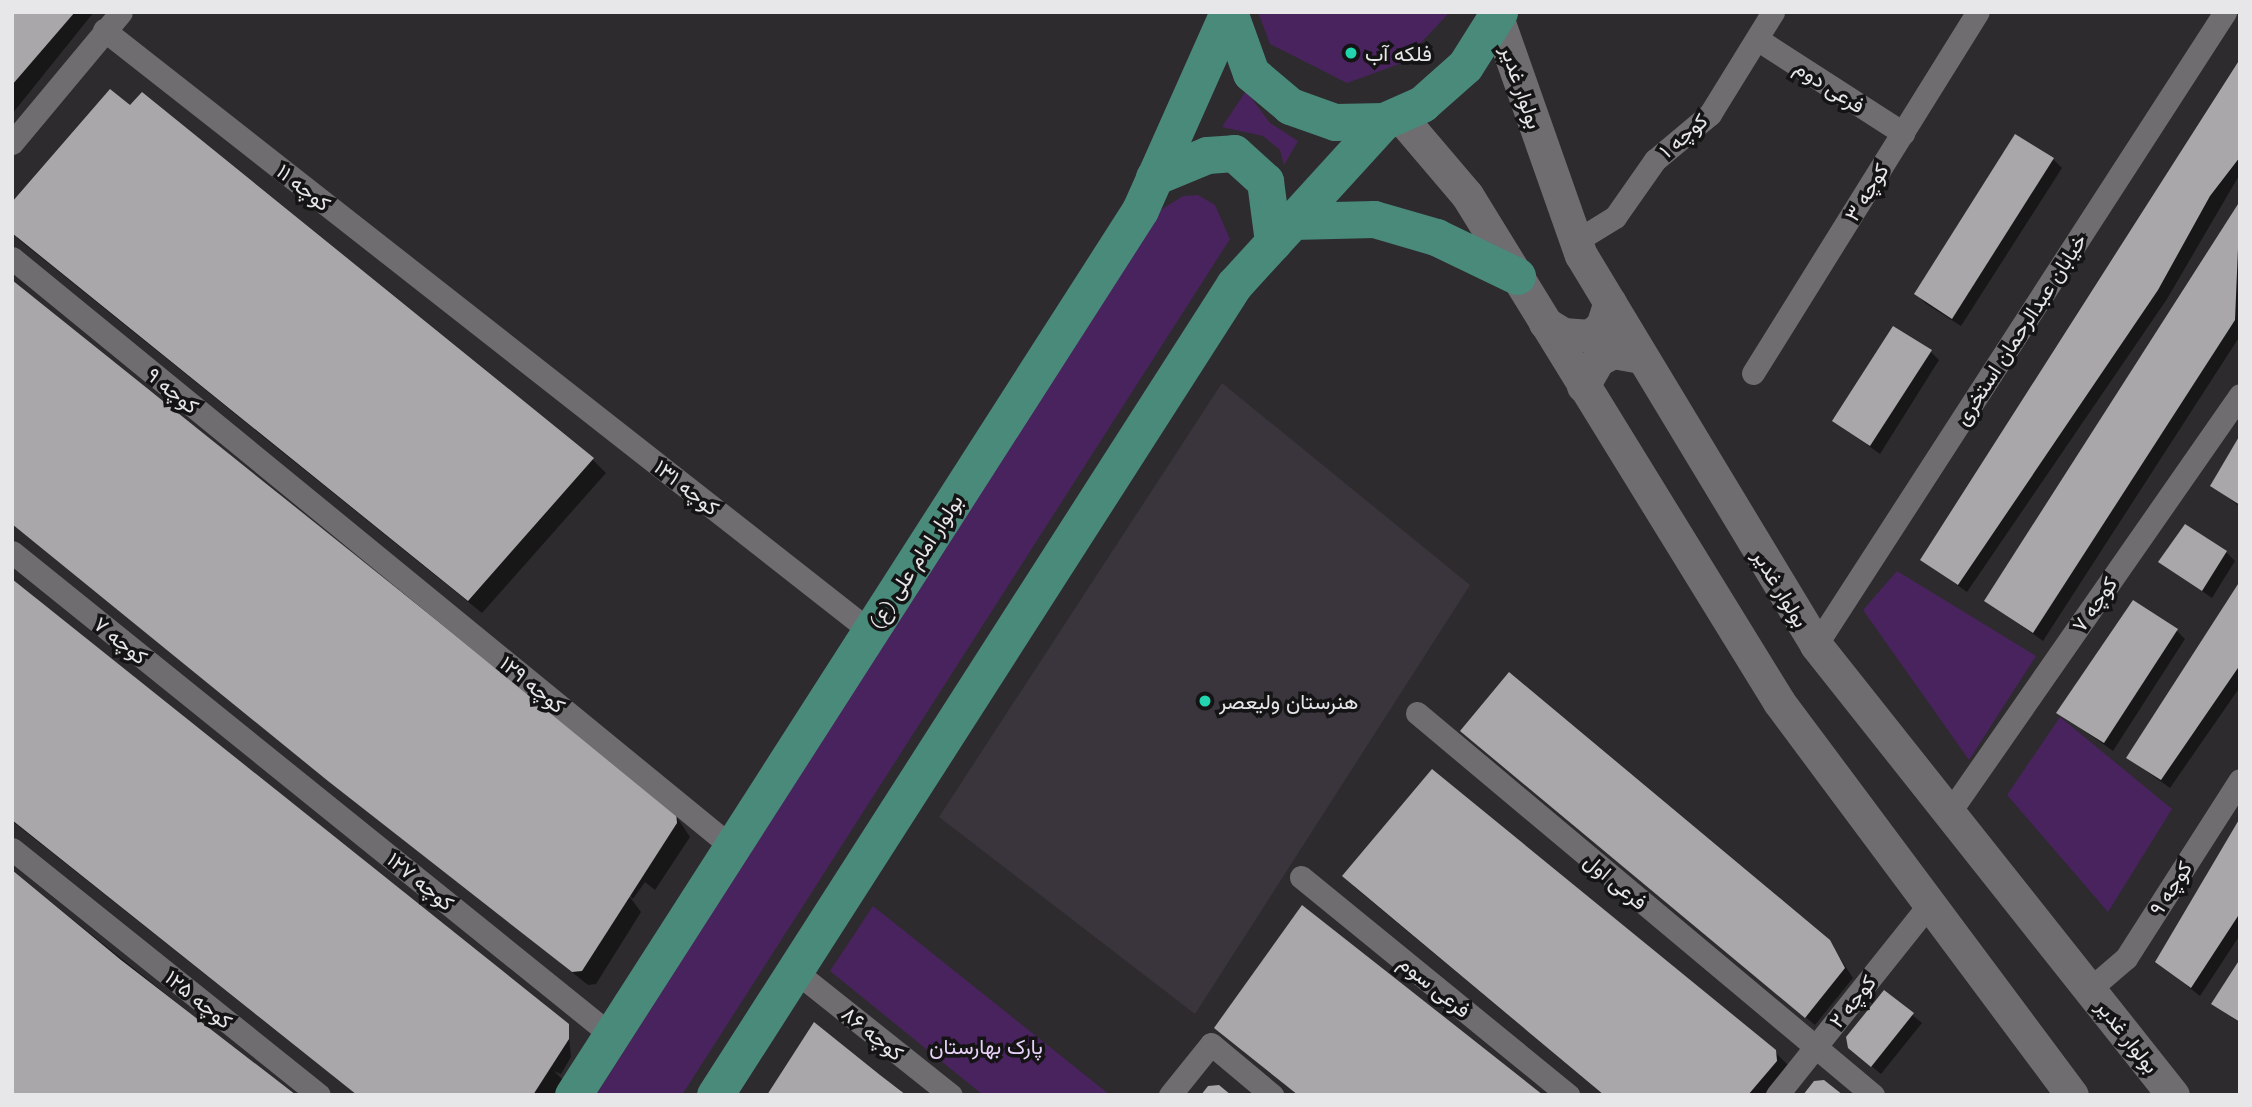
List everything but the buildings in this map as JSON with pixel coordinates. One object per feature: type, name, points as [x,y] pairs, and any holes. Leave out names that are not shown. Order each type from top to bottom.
[{"type":"main road","points":[[1229,12],[1251,73],[1290,106],[1335,122],[1391,118],[1422,104],[1465,66],[1498,14]]},
{"type":"main road","name":"بولوار امام علی (ع)","points":[[573,1095],[1140,210],[1229,12]]},
{"type":"main road","points":[[715,1095],[1234,285],[1391,118]]},
{"type":"main road","points":[[1154,177],[1207,155],[1234,153],[1265,181],[1283,232]]},
{"type":"main road","points":[[1283,232],[1374,219],[1436,237],[1517,276]]},
{"type":"street","points":[[12,143],[121,12]]},
{"type":"street","name":"کوچه ۱","points":[[1576,241],[1615,216],[1655,160],[1710,114],[1773,12]]},
{"type":"street","name":"کوچه ۳","points":[[1753,373],[1978,12]]},
{"type":"street","name":"خیابان عبدالرحمان استخری","points":[[1816,645],[2225,12]]},
{"type":"street","name":"بولوار غدیر","points":[[1498,14],[1576,241],[1640,356],[1816,645],[2091,988],[2173,1095]]},
{"type":"street","name":"کوچه ۱۱","points":[[104,30],[504,344]]},
{"type":"street","name":"فرعی دوم","points":[[1757,39],[1903,133]]},
{"type":"street","points":[[1391,118],[1467,195],[1779,702],[1927,907],[2072,1095]]},
{"type":"street","name":"کوچه ۹","points":[[12,258],[335,522]]},
{"type":"street","points":[[1545,323],[1563,334],[1590,336],[1602,326],[1611,302]]},
{"type":"street","name":"کوچه ۱۳۱","points":[[504,344],[870,631]]},
{"type":"street","points":[[1583,387],[1598,359],[1614,352],[1640,356]]},
{"type":"street","name":"کوچه ۷","points":[[1949,813],[2240,395]]},
{"type":"street","name":"کوچه ۱۲۹","points":[[335,522],[732,847]]},
{"type":"street","name":"کوچه ۷","points":[[12,552],[230,728]]},
{"type":"street","name":"فرعی اول","points":[[1417,713],[1815,1048]]},
{"type":"street","name":"کوچه ۱۲۷","points":[[230,728],[611,1035]]},
{"type":"street","name":"کوچه ۹","points":[[2091,988],[2126,958],[2240,780]]},
{"type":"street","name":"کوچه ۱۲۵","points":[[12,849],[319,1095]]},
{"type":"street","name":"فرعی سوم","points":[[1301,877],[1568,1095]]},
{"type":"street","name":"کوچه ۲","points":[[1777,1095],[1927,907]]},
{"type":"street","name":"کوچه ۸۶","points":[[795,971],[951,1095]]},
{"type":"street","points":[[1170,1095],[1211,1044],[1272,1095]]},
{"type":"street","points":[[1815,1048],[1873,1095]]},
{"type":"shaded area","name":"هنرستان ولیعصر","points":[[1222,383],[1470,585],[1195,1014],[939,817]]},
{"type":"green space","name":"فلکه آب","points":[[1258,12],[1450,12],[1402,63],[1347,83],[1270,44]]},
{"type":"green space","points":[[1246,91],[1270,123],[1298,141],[1284,165],[1280,150],[1263,136],[1222,127]]},
{"type":"green space","points":[[1198,195],[1215,205],[1230,239],[682,1095],[596,1095],[1159,211],[1183,196]]},
{"type":"green space","points":[[1897,571],[2036,656],[1969,760],[1863,610]]},
{"type":"green space","points":[[2060,717],[2172,809],[2108,912],[2007,795]]},
{"type":"green space","name":"پارک بهارستان","points":[[873,906],[1110,1095],[983,1095],[830,971]]},
{"type":"place","name":"فلکه آب","points":[[1351,53]]},
{"type":"place","name":"هنرستان ولیعصر","points":[[1205,701]]}]
